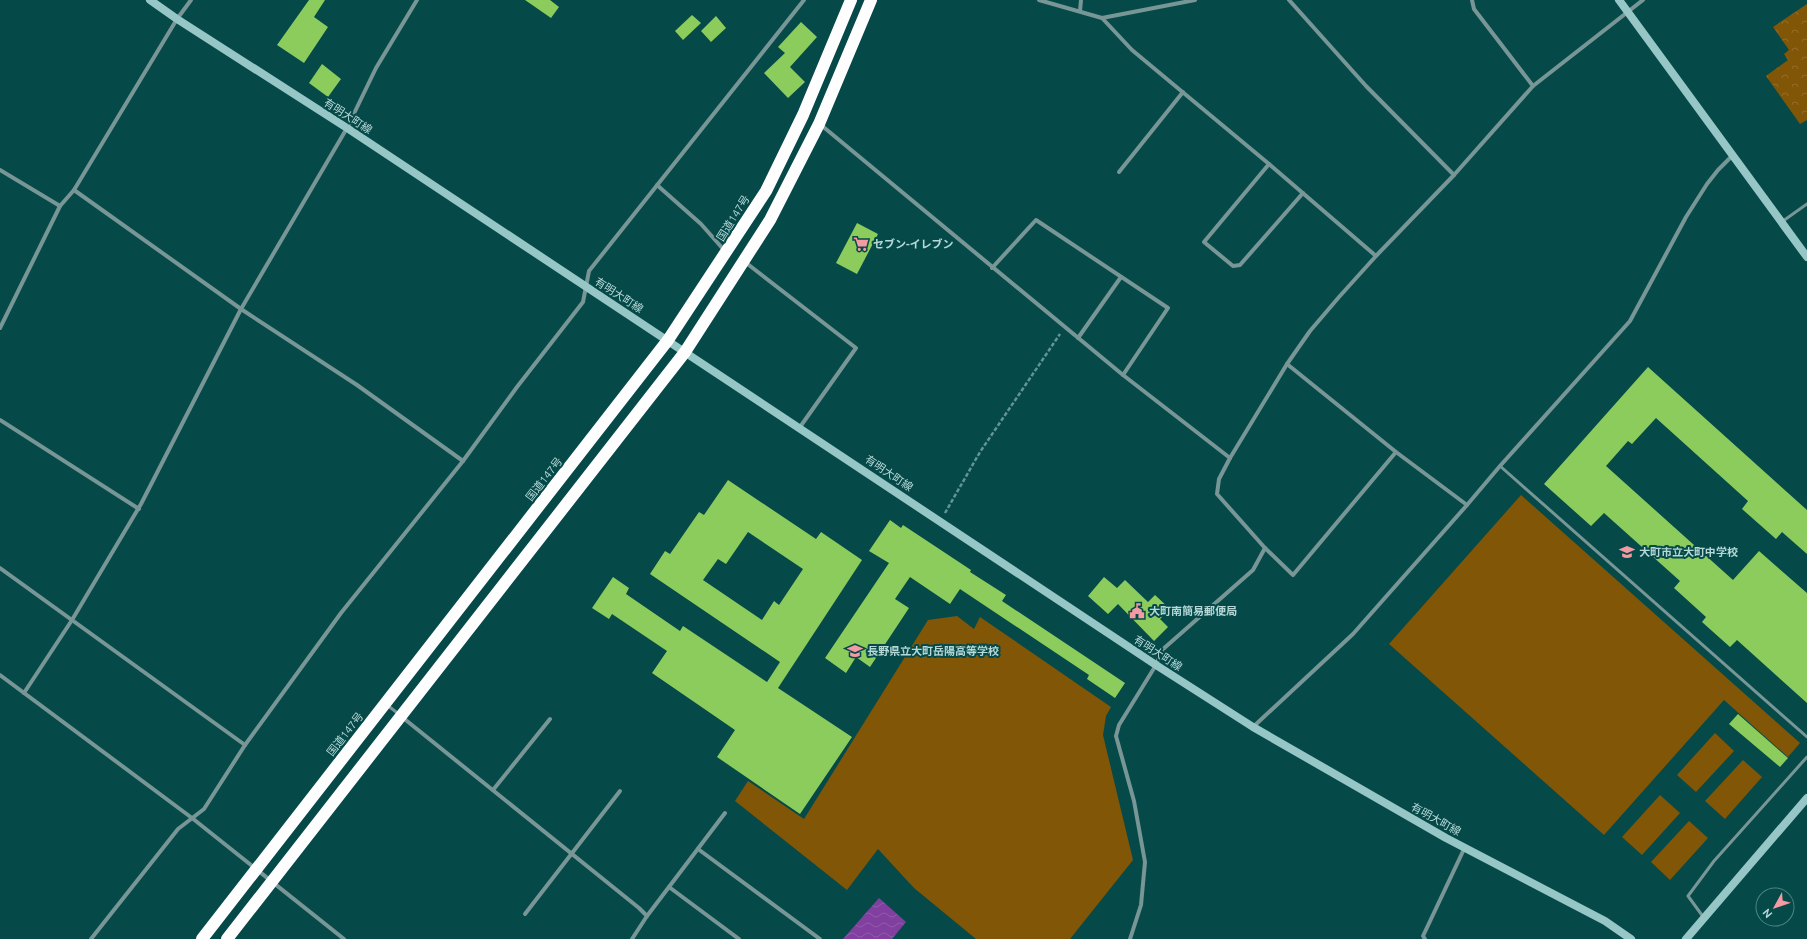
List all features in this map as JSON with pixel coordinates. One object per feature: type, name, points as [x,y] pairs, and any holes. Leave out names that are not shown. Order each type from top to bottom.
[{"type":"highway","name":"国道147号","points":[[202,939],[668,340],[727,252],[769,184],[803,116],[851,0]]},
{"type":"highway","points":[[227,939],[685,352],[770,220],[820,124],[872,0]]},
{"type":"main road","name":"有明大町線","points":[[150,0],[800,427],[1156,665],[1253,727],[1440,834],[1605,921],[1631,939]]},
{"type":"main road","points":[[1619,0],[1807,257]]},
{"type":"main road","points":[[1686,939],[1807,798]]},
{"type":"street","points":[[0,328],[60,206],[74,190],[177,19],[191,0]]},
{"type":"street","points":[[24,693],[72,620],[139,509],[241,309],[347,128],[376,68],[417,0]]},
{"type":"street","points":[[91,939],[178,829],[204,809],[244,745],[341,613],[463,461],[516,387],[583,302],[589,271],[804,0]]},
{"type":"street","points":[[1039,0],[1102,18],[1195,0]]},
{"type":"street","points":[[1080,12],[1081,0]]},
{"type":"street","points":[[1289,0],[1366,86],[1454,175]]},
{"type":"street","points":[[1472,0],[1474,8],[1533,86]]},
{"type":"street","points":[[1396,452],[1294,575],[1265,548],[1217,494],[1219,479],[1230,458],[1287,364],[1310,331],[1376,256],[1454,175],[1533,86],[1643,0]]},
{"type":"street","points":[[1102,18],[1132,50],[1269,164],[1376,256]]},
{"type":"street","points":[[1119,172],[1183,92]]},
{"type":"street","points":[[820,124],[1065,328],[1230,458]]},
{"type":"street","points":[[1253,727],[1353,634],[1500,466],[1630,321],[1686,217],[1707,184],[1732,156]]},
{"type":"street","points":[[1269,164],[1204,242],[1233,266],[1240,265],[1303,193]]},
{"type":"street","points":[[0,170],[60,206]]},
{"type":"street","points":[[657,185],[701,224],[727,252]]},
{"type":"street","points":[[74,190],[241,309],[357,385],[463,461]]},
{"type":"street","points":[[992,268],[1036,220],[1168,308],[1124,375]]},
{"type":"street","points":[[744,262],[856,348],[800,427]]},
{"type":"street","points":[[1078,338],[1121,277]]},
{"type":"street","points":[[1287,364],[1396,452],[1467,505]]},
{"type":"street","points":[[0,420],[139,509]]},
{"type":"street","points":[[1130,939],[1141,905],[1145,862],[1134,801],[1116,736],[1119,725],[1156,665],[1162,650],[1253,570],[1265,548]]},
{"type":"street","points":[[0,568],[244,745]]},
{"type":"street","points":[[0,675],[192,818],[344,939]]},
{"type":"street","points":[[402,716],[647,916]]},
{"type":"street","points":[[493,790],[550,719]]},
{"type":"street","points":[[524,914],[620,792]]},
{"type":"street","points":[[632,939],[647,916],[725,813]]},
{"type":"street","points":[[1425,939],[1423,936],[1465,847]]},
{"type":"street","points":[[698,850],[820,939]]},
{"type":"street","points":[[670,887],[739,939]]},
{"type":"lane","points":[[1781,222],[1807,204]]},
{"type":"lane","points":[[1500,466],[1807,737]]},
{"type":"lane","points":[[385,704],[402,716]]},
{"type":"lane","points":[[1704,918],[1688,896],[1714,860],[1807,757]]},
{"type":"path","points":[[941,521],[980,452],[1065,328]]},
{"type":"green space","points":[[1807,4],[1807,120],[1800,124],[1766,76],[1788,60],[1784,54],[1789,50],[1773,27]]},
{"type":"green space","points":[[1521,495],[1800,743],[1788,757],[1724,700],[1604,835],[1389,644]]},
{"type":"green space","points":[[957,616],[974,629],[980,617],[1111,707],[1106,716],[1103,735],[1133,860],[1070,939],[976,939],[914,888],[878,849],[847,890],[735,801],[748,781],[804,819],[928,620]]},
{"type":"green space","points":[[1715,733],[1734,751],[1696,792],[1677,775]]},
{"type":"green space","points":[[1743,760],[1762,777],[1725,819],[1705,801]]},
{"type":"green space","points":[[1660,795],[1680,813],[1642,855],[1622,837]]},
{"type":"green space","points":[[1689,821],[1708,838],[1670,880],[1651,862]]},
{"type":"water","points":[[879,898],[906,922],[892,939],[843,939]]},
{"type":"building","points":[[309,0],[325,0],[314,17],[328,27],[304,63],[277,45]]},
{"type":"building","points":[[525,0],[550,0],[559,7],[551,18]]},
{"type":"building","points":[[692,15],[701,23],[683,40],[675,31]]},
{"type":"building","points":[[716,16],[726,28],[711,42],[701,31]]},
{"type":"building","points":[[801,22],[817,37],[790,67],[805,82],[788,98],[764,73],[785,53],[778,47]]},
{"type":"building","points":[[322,64],[341,79],[328,97],[309,83]]},
{"type":"building","points":[[857,223],[878,234],[857,274],[836,263]]},
{"type":"building","points":[[1648,367],[1807,510],[1807,554],[1782,532],[1776,539],[1742,509],[1748,501],[1656,418],[1632,444],[1628,441],[1606,466],[1733,580],[1759,551],[1807,593],[1807,703],[1737,640],[1730,647],[1702,622],[1706,617],[1674,588],[1680,581],[1604,513],[1591,526],[1544,484]]},
{"type":"building","points":[[728,480],[816,539],[821,532],[862,560],[778,688],[852,737],[800,814],[717,757],[735,730],[652,673],[667,651],[612,614],[609,619],[592,608],[613,577],[629,588],[626,594],[680,631],[683,626],[767,682],[780,662],[650,574],[665,551],[670,554],[699,512],[704,515]],"holes":[[[748,532],[803,569],[779,605],[774,601],[762,620],[703,580],[718,559],[726,564]]]},
{"type":"building","points":[[890,520],[901,528],[903,525],[971,570],[970,572],[1006,595],[1002,601],[1125,683],[1115,698],[1087,679],[1089,675],[960,589],[950,604],[910,577],[895,599],[909,608],[870,667],[856,657],[846,673],[825,658],[889,563],[869,551]]},
{"type":"building","points":[[1104,577],[1117,588],[1125,580],[1148,602],[1155,595],[1170,609],[1160,619],[1168,627],[1154,641],[1118,604],[1108,614],[1088,596]]},
{"type":"building","points":[[1738,714],[1788,758],[1780,767],[1729,724]]},
{"type":"place","name":"セブン-イレブン","points":[[861,244]]},
{"type":"place","name":"大町市立大町中学校","points":[[1627,552]]},
{"type":"place","name":"大町南簡易郵便局","points":[[1137,611]]},
{"type":"place","name":"長野県立大町岳陽高等学校","points":[[855,651]]}]
